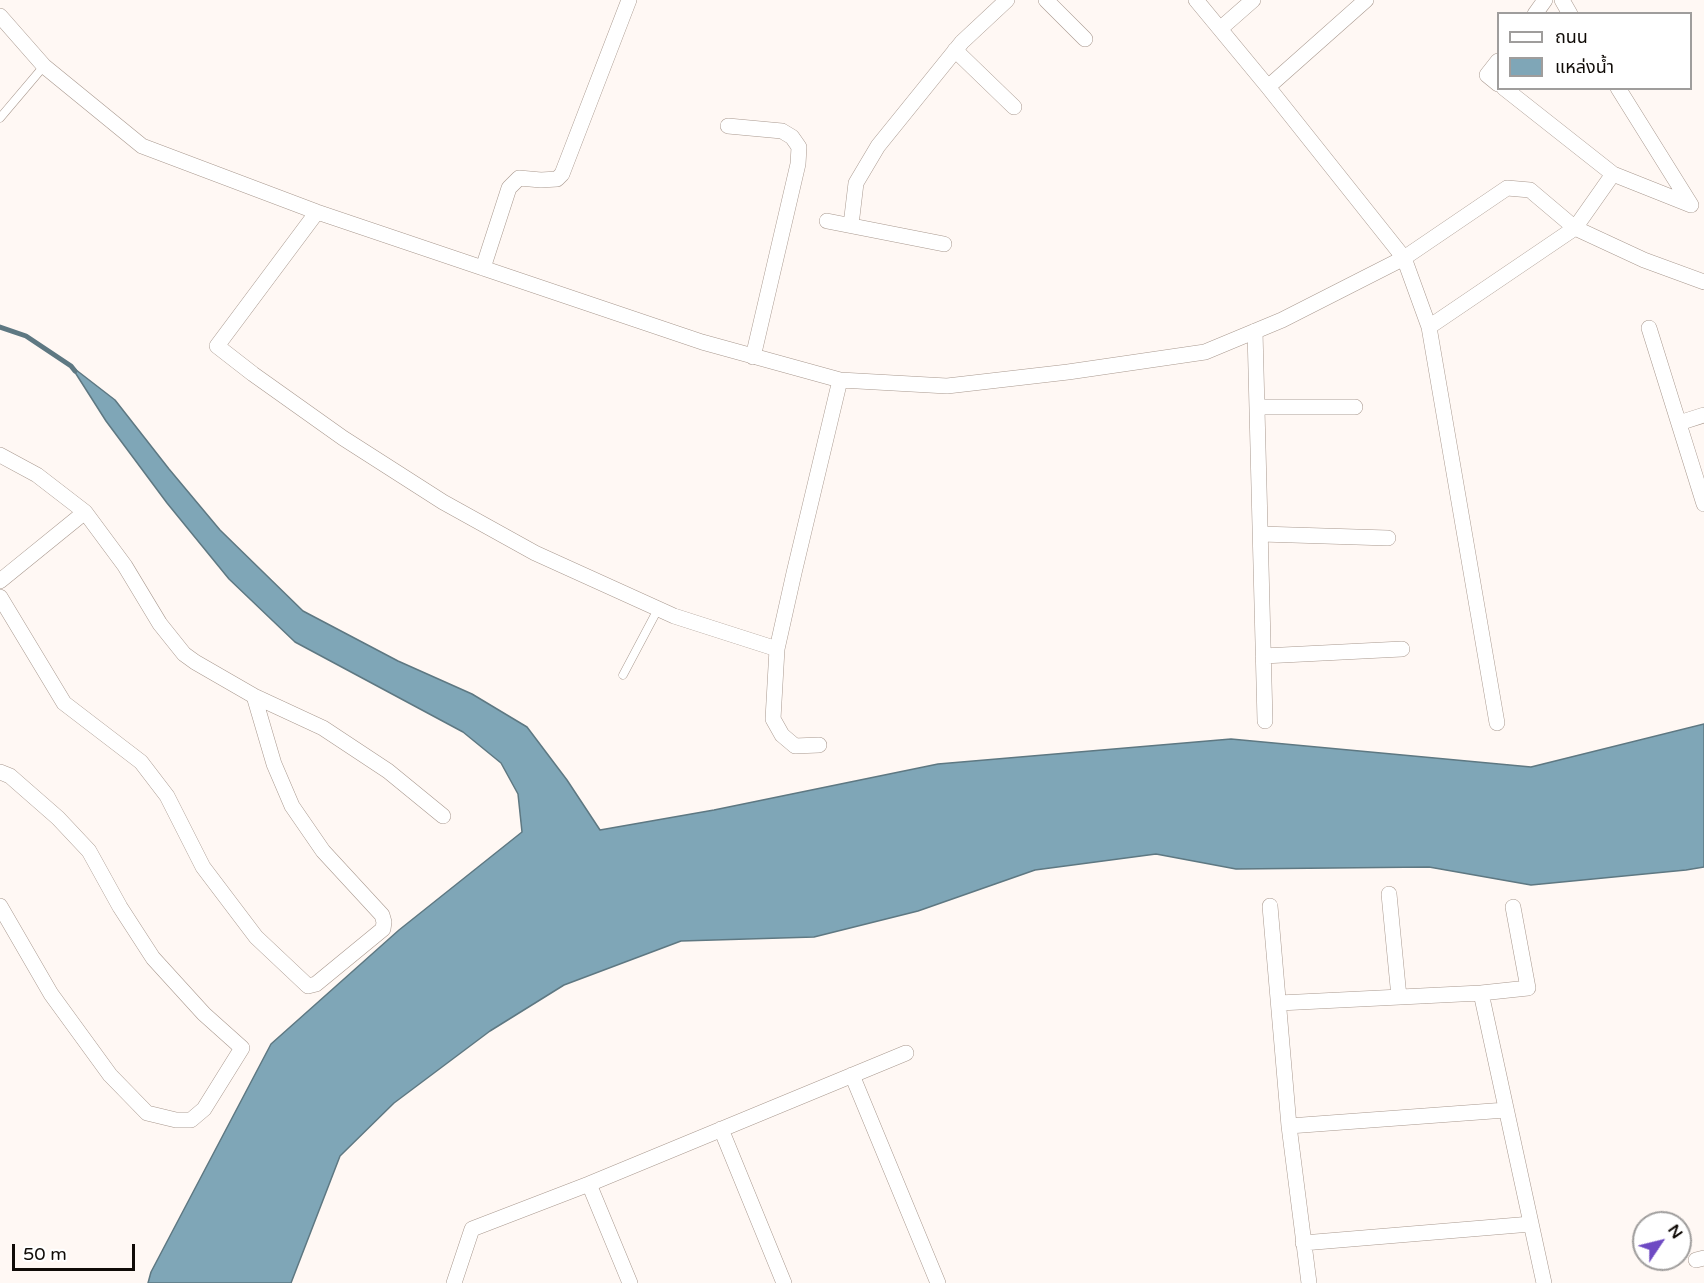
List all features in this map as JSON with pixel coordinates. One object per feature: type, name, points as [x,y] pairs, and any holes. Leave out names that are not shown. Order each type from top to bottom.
[{"type":"street","points":[[483,268],[509,188],[519,178],[557,179],[562,174],[629,0]]},
{"type":"street","points":[[851,225],[856,183],[872,155],[955,50],[1007,0]]},
{"type":"street","points":[[1046,0],[1084,39]]},
{"type":"street","points":[[1196,0],[1404,258],[1429,327],[1497,723]]},
{"type":"street","points":[[1220,29],[1253,0]]},
{"type":"street","points":[[1268,87],[1366,0]]},
{"type":"street","points":[[1,19],[44,66],[142,146],[317,213],[702,342],[840,380],[947,386],[1068,372],[1205,352],[1255,331],[1404,258],[1507,188],[1530,190],[1575,228],[1644,260],[1704,282]]},
{"type":"street","points":[[955,50],[1014,107]]},
{"type":"street","points":[[1497,62],[1487,75],[1497,83]]},
{"type":"street","points":[[1507,90],[1613,174],[1691,205],[1619,90]]},
{"type":"street","points":[[728,126],[782,131],[792,137],[799,147],[798,164],[753,357]]},
{"type":"street","points":[[1429,327],[1575,228],[1613,174]]},
{"type":"street","points":[[317,213],[217,346],[253,375],[344,438],[444,502],[536,553],[674,616],[777,649]]},
{"type":"street","points":[[827,221],[944,244]]},
{"type":"street","points":[[1649,328],[1704,504]]},
{"type":"street","points":[[1255,331],[1265,720]]},
{"type":"street","points":[[819,746],[795,746],[782,735],[773,719],[777,649],[840,380]]},
{"type":"street","points":[[1257,407],[1355,407]]},
{"type":"street","points":[[1679,423],[1704,415]]},
{"type":"street","points":[[0,455],[37,476],[85,512],[125,566],[160,624],[184,654],[254,696],[323,728],[388,771],[443,816]]},
{"type":"street","points":[[0,581],[85,512]]},
{"type":"street","points":[[1261,534],[1388,538]]},
{"type":"street","points":[[0,597],[64,703],[141,762],[166,796],[203,867],[256,937],[308,986],[316,984],[383,929],[384,922],[375,908],[322,851],[292,806],[274,764],[254,696]]},
{"type":"street","points":[[1263,656],[1402,649]]},
{"type":"street","points":[[0,771],[10,776],[58,818],[89,851],[120,907],[153,958],[204,1014],[242,1048],[204,1108],[192,1120],[176,1120],[147,1113],[110,1075],[51,994],[0,906]]},
{"type":"street","points":[[1389,894],[1400,997]]},
{"type":"street","points":[[1270,906],[1289,1126],[1309,1283]]},
{"type":"street","points":[[1280,1003],[1481,993],[1528,988],[1513,908]]},
{"type":"street","points":[[1481,993],[1544,1283]]},
{"type":"street","points":[[454,1282],[472,1229],[589,1184],[906,1053]]},
{"type":"street","points":[[852,1075],[938,1283]]},
{"type":"street","points":[[1289,1126],[1506,1110]]},
{"type":"street","points":[[721,1129],[784,1283]]},
{"type":"street","points":[[589,1184],[630,1283]]},
{"type":"street","points":[[1303,1244],[1531,1224]]},
{"type":"lane","points":[[0,118],[44,66]]},
{"type":"lane","points":[[622,675],[658,609]]},
{"type":"water","points":[[71,366],[115,400],[220,530],[303,611],[398,661],[472,694],[527,727],[567,780],[600,830],[714,810],[938,764],[1231,739],[1531,767],[1704,724],[1704,867],[1531,885],[1429,867],[1236,869],[1156,854],[1035,870],[918,911],[814,937],[681,941],[564,985],[490,1031],[394,1103],[340,1156],[291,1283],[148,1283],[151,1272],[271,1044],[399,930],[522,832],[518,794],[501,763],[463,732],[295,642],[229,579],[167,503],[106,421]]},
{"type":"waterway","points":[[0,327],[26,336],[75,371]]}]
